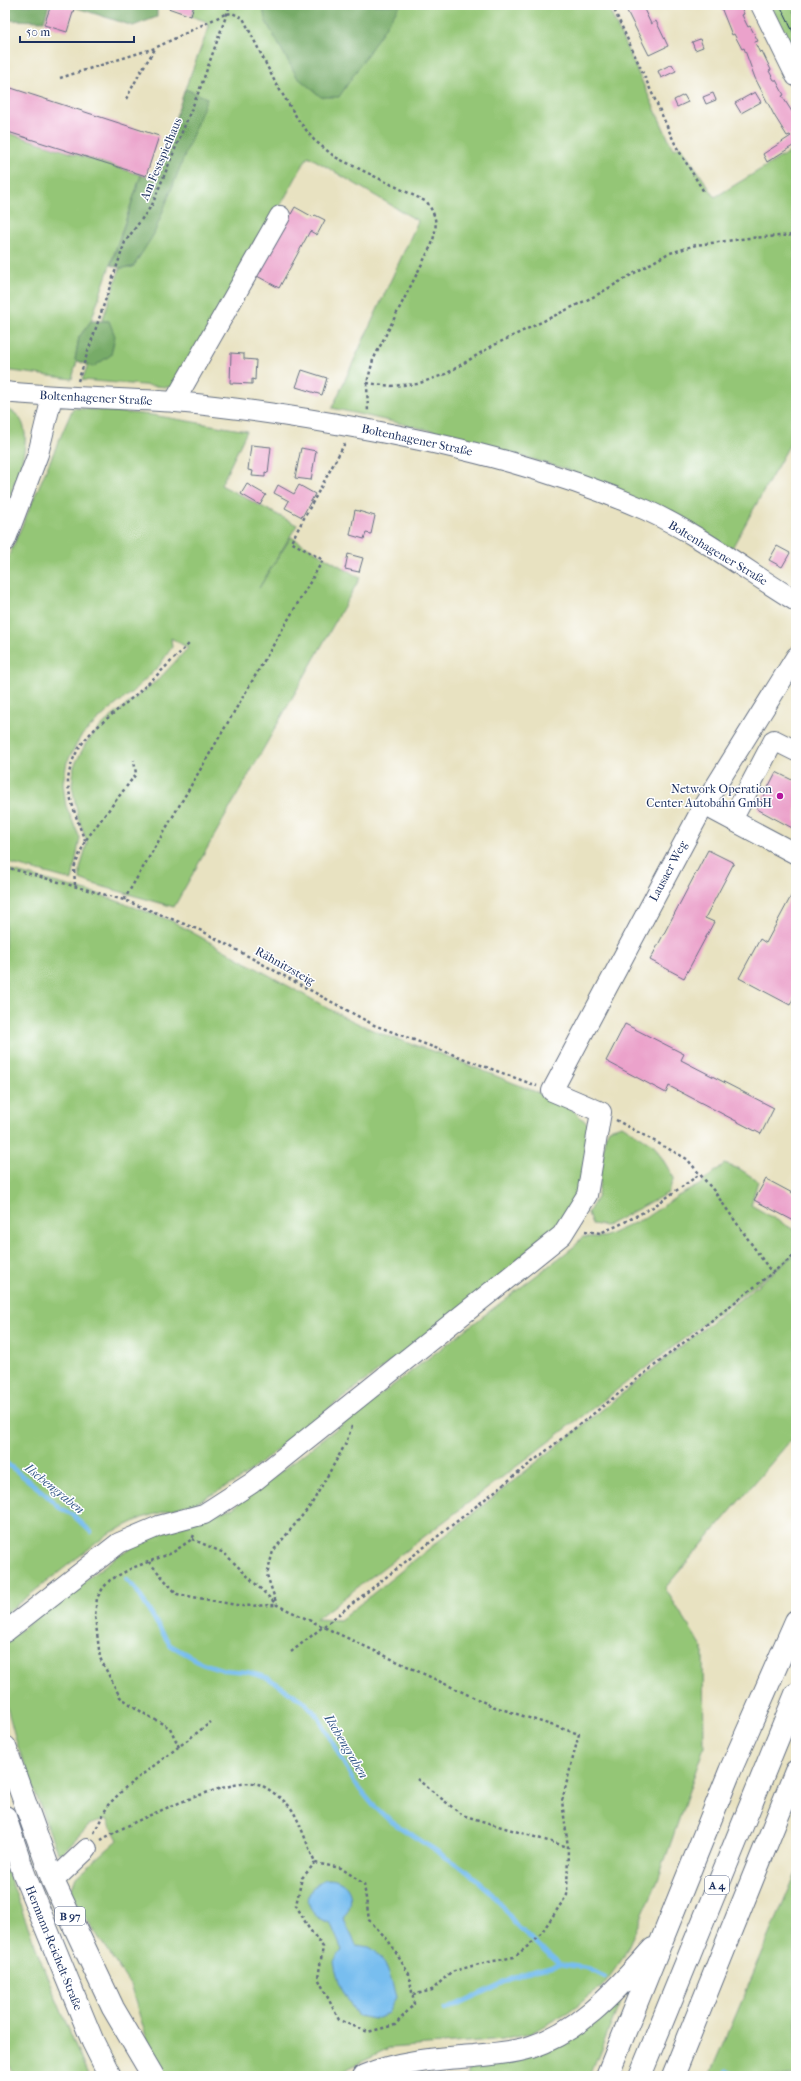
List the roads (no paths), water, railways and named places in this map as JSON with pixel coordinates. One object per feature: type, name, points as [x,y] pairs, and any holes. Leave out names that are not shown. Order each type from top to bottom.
[{"type":"main road","points":[[607,2076],[730,1771],[796,1621]]},
{"type":"main road","name":"A 4","points":[[640,2076],[796,1694]]},
{"type":"main road","name":"Hermann-Reichelt-Straße","points":[[5,1747],[53,1881],[113,2008],[153,2076]]},
{"type":"main road","name":"A 4","points":[[673,2076],[686,2040],[796,1771]]},
{"type":"main road","name":"Hermann-Reichelt-Straße","points":[[5,1817],[24,1874],[92,2042],[110,2076]]},
{"type":"main road","points":[[364,2076],[386,2067],[422,2060],[516,2051],[551,2039],[578,2023],[594,2010],[661,1940]]},
{"type":"main road","points":[[686,2040],[688,2076]]},
{"type":"street","points":[[761,5],[796,76]]},
{"type":"street","points":[[174,402],[280,216]]},
{"type":"street","name":"Boltenhagener Straße","points":[[5,392],[52,397],[174,402],[304,417],[417,438],[512,461],[576,483],[647,511],[713,548],[796,601]]},
{"type":"street","points":[[5,541],[38,454],[52,397]]},
{"type":"street","name":"Lausaer Weg","points":[[5,1632],[119,1543],[159,1526],[204,1514],[252,1483],[562,1235],[587,1196],[601,1112],[552,1091],[704,805],[796,657]]},
{"type":"street","points":[[732,820],[774,740],[796,750]]},
{"type":"street","points":[[704,805],[796,854]]},
{"type":"street","points":[[53,1881],[87,1848]]},
{"type":"water","points":[[326,1879],[334,1880],[346,1887],[351,1898],[348,1911],[343,1918],[356,1945],[369,1947],[375,1951],[384,1962],[390,1976],[396,1997],[388,2013],[374,2019],[358,2016],[346,1997],[337,1977],[334,1962],[342,1950],[330,1922],[321,1919],[310,1909],[308,1902],[312,1889],[318,1883]]},
{"type":"waterway","name":"Ilschengraben","points":[[5,1462],[44,1493],[60,1508],[73,1515],[91,1532]]},
{"type":"waterway","name":"Ilschengraben","points":[[126,1579],[136,1589],[170,1645],[202,1663],[224,1670],[247,1672],[268,1678],[305,1702],[319,1718],[354,1782],[373,1805],[389,1820],[467,1871],[492,1893],[518,1927],[560,1964],[587,1968],[605,1977]]},
{"type":"waterway","points":[[445,2010],[522,1974],[560,1964]]},
{"type":"waterway","name":"Ilschengraben","points":[[727,2070],[735,2076]]},
{"type":"tram line","points":[[780,5],[796,38]]},
{"type":"place","name":"Network Operation Center Autobahn GmbH","points":[[780,796]]}]
